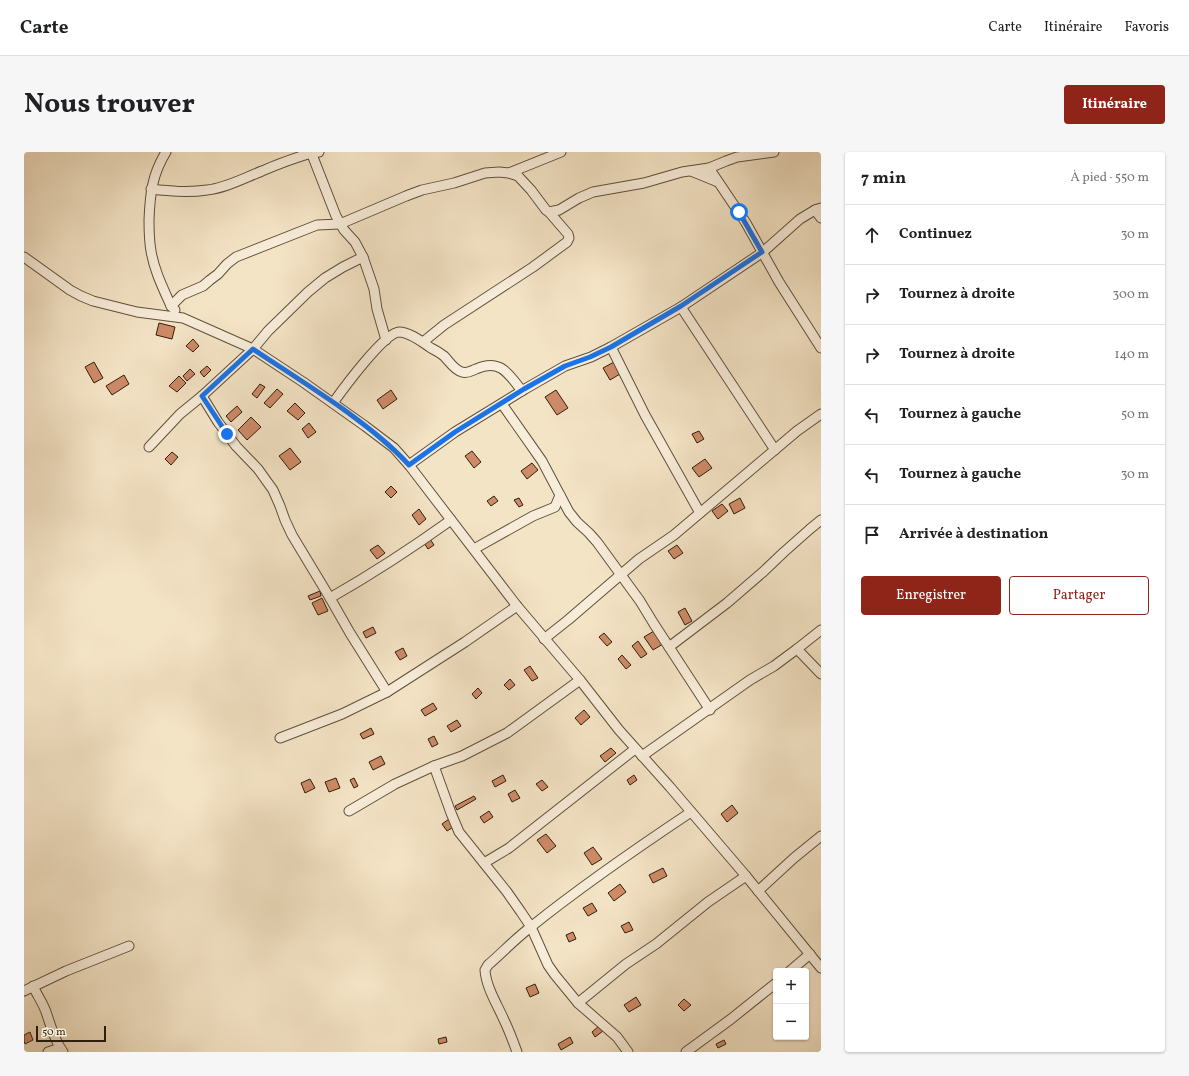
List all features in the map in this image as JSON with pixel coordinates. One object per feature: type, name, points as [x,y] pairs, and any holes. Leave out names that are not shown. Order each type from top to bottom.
[{"type":"street","points":[[166,152],[158,166],[151,189],[149,229],[151,251],[155,267],[171,306],[183,318]]},
{"type":"street","points":[[151,189],[185,191],[220,188],[311,152],[319,152]]},
{"type":"street","points":[[311,152],[340,224],[355,242],[363,257],[374,289],[377,309],[386,340]]},
{"type":"street","points":[[509,173],[561,152]]},
{"type":"street","points":[[549,212],[559,210],[579,198],[593,192],[644,184],[682,172],[709,168],[737,157],[774,152]]},
{"type":"street","points":[[709,168],[739,212],[787,296],[821,348]]},
{"type":"street","points":[[690,171],[718,182]]},
{"type":"street","points":[[171,306],[182,295],[203,286],[236,257],[317,225],[340,224],[422,190],[454,183],[485,173],[499,172],[518,176],[543,207],[568,234],[569,238],[567,242],[533,267],[444,325],[423,342]]},
{"type":"street","points":[[409,465],[455,432],[522,391],[565,366],[590,357],[611,347],[681,306],[762,252],[800,219],[818,209],[821,218]]},
{"type":"street","points":[[24,257],[70,290],[93,301],[136,312],[183,318],[253,349],[333,403],[394,448],[409,465],[544,639],[580,680],[635,749],[746,876],[821,968]]},
{"type":"street","points":[[149,447],[180,414],[253,349],[268,331],[308,292],[325,278],[363,257]]},
{"type":"street","points":[[681,306],[775,450]]},
{"type":"street","points":[[333,403],[363,364],[392,334],[398,332],[423,342],[444,356],[458,371],[462,373],[467,373],[480,367],[490,365],[500,367],[510,376],[522,391]]},
{"type":"street","points":[[611,347],[644,415],[700,513]]},
{"type":"street","points":[[202,396],[218,422],[236,446],[258,470],[273,490],[292,534],[350,633],[387,692]]},
{"type":"street","points":[[502,404],[542,461],[569,512],[597,542],[640,601],[710,710]]},
{"type":"street","points":[[544,639],[639,559],[674,535],[798,431],[821,414]]},
{"type":"street","points":[[555,507],[560,495]]},
{"type":"street","points":[[474,549],[533,516],[555,507],[569,512]]},
{"type":"street","points":[[330,598],[398,557],[451,520]]},
{"type":"street","points":[[669,646],[727,603],[821,520]]},
{"type":"street","points":[[280,738],[342,714],[387,692],[465,642],[517,606]]},
{"type":"street","points":[[642,756],[710,710],[750,680],[774,666],[821,630]]},
{"type":"street","points":[[797,649],[821,674]]},
{"type":"street","points":[[349,811],[394,784],[434,766],[462,756],[507,733],[580,680]]},
{"type":"street","points":[[484,863],[509,848],[635,749]]},
{"type":"street","points":[[434,766],[450,813],[459,832],[507,892],[531,927],[548,965],[578,1003],[617,1037],[628,1052]]},
{"type":"street","points":[[517,1052],[485,975],[485,970],[488,965],[531,927],[639,846],[691,812]]},
{"type":"street","points":[[758,891],[821,836]]},
{"type":"street","points":[[578,1003],[626,964],[656,944],[708,902],[746,876]]},
{"type":"street","points":[[24,991],[73,968],[128,946]]},
{"type":"street","points":[[794,968],[810,954]]},
{"type":"street","points":[[686,1052],[773,985]]},
{"type":"street","points":[[33,986],[46,1012],[52,1032],[62,1050],[48,1052]]},
{"type":"building","points":[[159,323],[175,327],[172,339],[156,335]]},
{"type":"building","points":[[193,339],[199,346],[193,352],[186,346]]},
{"type":"building","points":[[94,362],[103,378],[94,383],[85,367]]},
{"type":"building","points":[[614,362],[620,374],[610,380],[603,368]]},
{"type":"building","points":[[207,366],[211,370],[204,377],[200,372]]},
{"type":"building","points":[[190,369],[195,374],[187,381],[183,376]]},
{"type":"building","points":[[124,375],[129,384],[112,395],[106,386]]},
{"type":"building","points":[[179,376],[186,383],[177,392],[169,386]]},
{"type":"building","points":[[260,384],[265,387],[257,398],[252,394]]},
{"type":"building","points":[[277,389],[283,394],[270,408],[264,403]]},
{"type":"building","points":[[391,390],[397,399],[383,409],[377,400]]},
{"type":"building","points":[[556,390],[568,408],[557,415],[545,397]]},
{"type":"building","points":[[295,403],[305,413],[298,420],[287,411]]},
{"type":"building","points":[[237,406],[242,412],[231,422],[226,416]]},
{"type":"building","points":[[251,417],[261,427],[247,440],[238,430]]},
{"type":"building","points":[[309,423],[316,432],[308,438],[302,429]]},
{"type":"building","points":[[699,431],[704,439],[697,443],[692,434]]},
{"type":"building","points":[[290,448],[301,462],[290,470],[279,456]]},
{"type":"building","points":[[472,451],[481,462],[474,468],[465,456]]},
{"type":"building","points":[[172,452],[178,457],[171,465],[165,459]]},
{"type":"building","points":[[705,459],[712,468],[699,477],[692,468]]},
{"type":"building","points":[[532,463],[538,470],[527,479],[521,471]]},
{"type":"building","points":[[391,486],[397,492],[391,498],[385,492]]},
{"type":"building","points":[[494,496],[498,501],[491,506],[487,501]]},
{"type":"building","points":[[519,498],[523,505],[519,507],[514,500]]},
{"type":"building","points":[[740,498],[745,508],[734,514],[729,504]]},
{"type":"building","points":[[722,504],[728,511],[718,519],[712,511]]},
{"type":"building","points":[[419,509],[426,519],[419,525],[412,515]]},
{"type":"building","points":[[430,539],[434,545],[428,549],[424,543]]},
{"type":"building","points":[[378,545],[385,553],[377,559],[370,550]]},
{"type":"building","points":[[677,545],[683,553],[674,559],[668,551]]},
{"type":"building","points":[[320,591],[321,596],[310,600],[308,596]]},
{"type":"building","points":[[322,598],[328,611],[318,615],[312,603]]},
{"type":"building","points":[[685,608],[692,621],[685,625],[678,612]]},
{"type":"building","points":[[373,627],[376,633],[366,638],[363,632]]},
{"type":"building","points":[[654,631],[663,644],[653,650],[644,637]]},
{"type":"building","points":[[604,633],[612,642],[607,646],[599,637]]},
{"type":"building","points":[[638,641],[647,654],[641,658],[632,646]]},
{"type":"building","points":[[403,648],[407,656],[400,660],[395,652]]},
{"type":"building","points":[[622,655],[631,665],[626,669],[618,659]]},
{"type":"building","points":[[530,666],[538,678],[532,681],[524,670]]},
{"type":"building","points":[[510,679],[515,685],[509,690],[504,685]]},
{"type":"building","points":[[478,688],[482,693],[476,699],[472,694]]},
{"type":"building","points":[[433,703],[437,709],[425,716],[421,710]]},
{"type":"building","points":[[584,710],[590,717],[581,725],[575,718]]},
{"type":"building","points":[[457,720],[461,726],[451,732],[447,726]]},
{"type":"building","points":[[371,728],[374,734],[363,739],[360,734]]},
{"type":"building","points":[[434,736],[438,744],[432,747],[428,739]]},
{"type":"building","points":[[611,748],[616,753],[605,762],[600,756]]},
{"type":"building","points":[[381,756],[385,764],[373,770],[369,762]]},
{"type":"building","points":[[503,775],[506,781],[495,787],[492,781]]},
{"type":"building","points":[[634,775],[637,780],[630,785],[627,780]]},
{"type":"building","points":[[336,778],[340,788],[329,792],[325,782]]},
{"type":"building","points":[[354,778],[358,786],[354,788],[350,780]]},
{"type":"building","points":[[310,779],[315,788],[305,793],[301,783]]},
{"type":"building","points":[[542,780],[548,787],[542,791],[536,784]]},
{"type":"building","points":[[515,790],[520,798],[512,802],[508,794]]},
{"type":"building","points":[[474,796],[476,799],[457,810],[455,806]]},
{"type":"building","points":[[732,805],[738,813],[727,822],[721,814]]},
{"type":"building","points":[[489,811],[493,817],[484,823],[480,817]]},
{"type":"building","points":[[449,819],[455,826],[447,831],[442,824]]},
{"type":"building","points":[[546,834],[556,846],[547,853],[537,840]]},
{"type":"building","points":[[593,847],[602,859],[592,865],[584,853]]},
{"type":"building","points":[[663,868],[667,876],[653,883],[649,875]]},
{"type":"building","points":[[620,884],[626,892],[614,901],[608,893]]},
{"type":"building","points":[[592,903],[597,911],[588,916],[583,908]]},
{"type":"building","points":[[629,922],[633,930],[625,933],[621,926]]},
{"type":"building","points":[[573,932],[576,939],[569,942],[566,935]]},
{"type":"building","points":[[535,984],[539,993],[530,997],[526,988]]},
{"type":"building","points":[[636,997],[641,1005],[629,1012],[624,1005]]},
{"type":"building","points":[[684,999],[691,1005],[684,1011],[678,1005]]},
{"type":"building","points":[[599,1026],[603,1031],[595,1037],[592,1032]]},
{"type":"building","points":[[30,1032],[33,1040],[25,1044],[24,1035]]},
{"type":"building","points":[[446,1037],[447,1042],[439,1044],[438,1039]]},
{"type":"building","points":[[570,1037],[573,1043],[561,1050],[558,1044]]},
{"type":"building","points":[[724,1040],[726,1044],[718,1048],[716,1044]]},
{"type":"route","points":[[227,434],[202,396],[253,349],[303,382],[383,439],[394,448],[409,465],[455,432],[524,389],[565,366],[590,357],[611,347],[681,306],[762,252],[739,212]]}]
